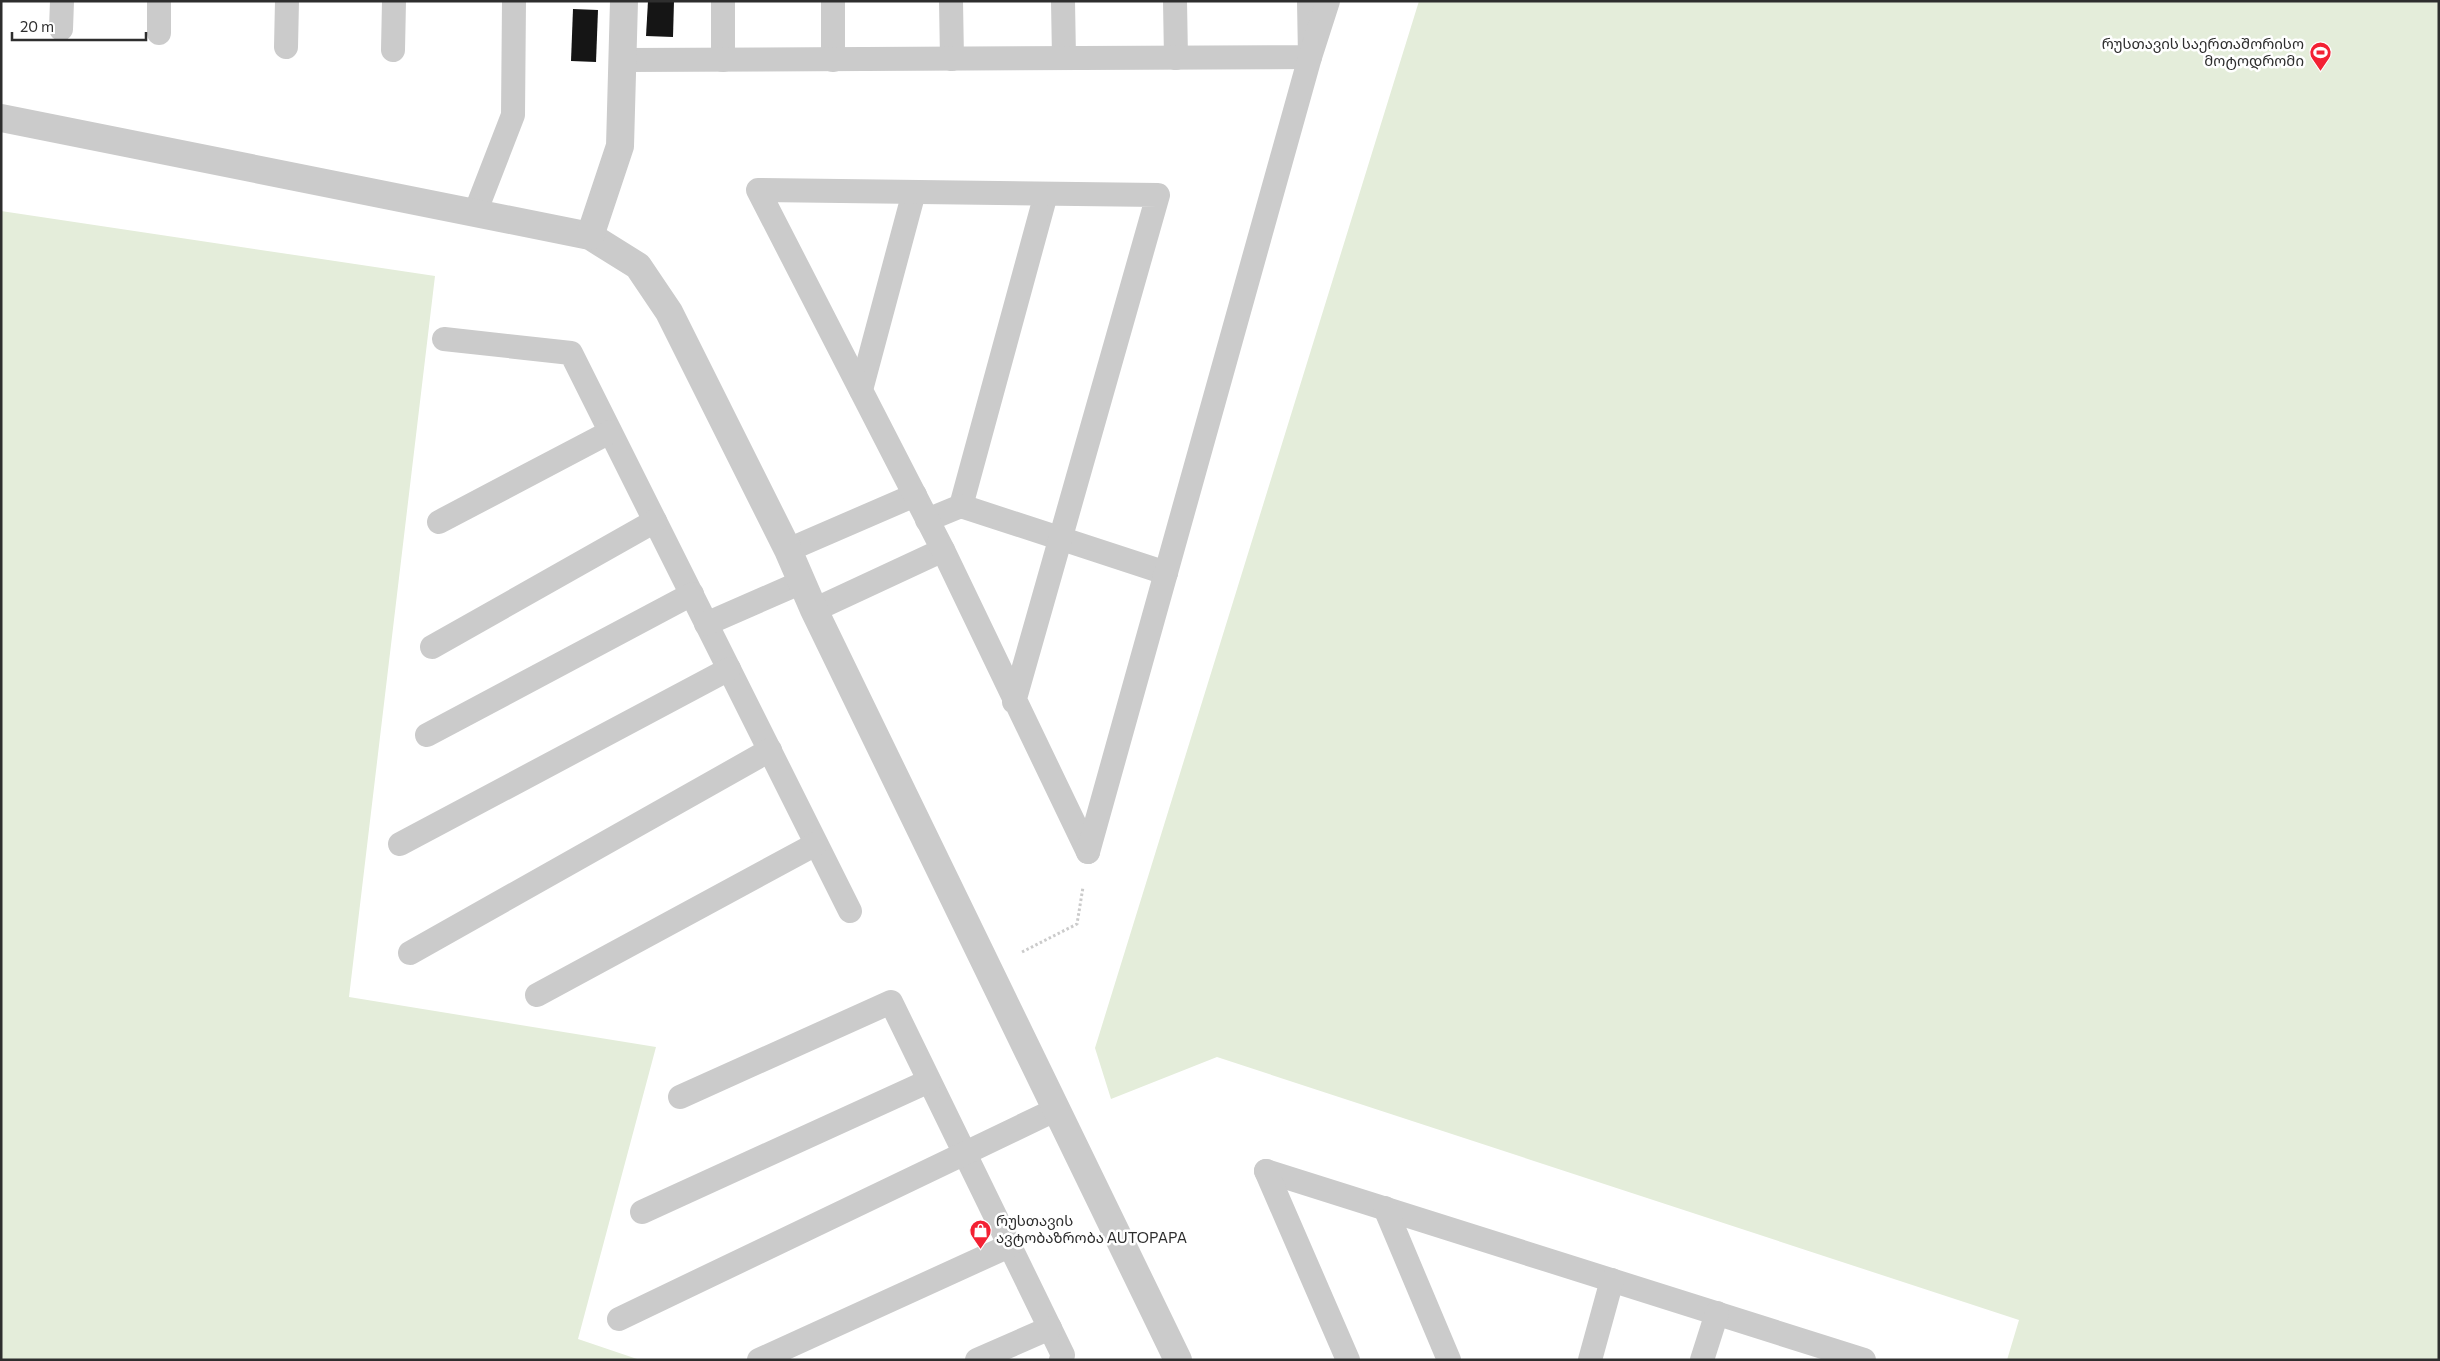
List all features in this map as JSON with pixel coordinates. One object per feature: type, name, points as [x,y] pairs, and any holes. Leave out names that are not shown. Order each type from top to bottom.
[{"type":"street","points":[[590,236],[620,146],[624,1]]},
{"type":"street","points":[[1,118],[590,236],[638,266],[669,312],[788,550],[814,610],[1178,1360]]},
{"type":"lane","points":[[62,1],[62,29]]},
{"type":"lane","points":[[159,1],[159,33]]},
{"type":"lane","points":[[286,47],[287,1]]},
{"type":"lane","points":[[393,50],[394,1]]},
{"type":"lane","points":[[475,213],[513,115],[514,1]]},
{"type":"lane","points":[[723,1],[723,60]]},
{"type":"lane","points":[[833,1],[833,60]]},
{"type":"lane","points":[[952,1],[952,59]]},
{"type":"lane","points":[[1063,1],[1064,58]]},
{"type":"lane","points":[[1175,1],[1176,58]]},
{"type":"lane","points":[[1309,1],[1310,57]]},
{"type":"lane","points":[[1088,852],[1310,57],[1328,1]]},
{"type":"lane","points":[[623,60],[1310,57]]},
{"type":"lane","points":[[1014,702],[1158,195],[758,190],[943,550],[1014,702],[1088,852]]},
{"type":"lane","points":[[861,390],[914,192]]},
{"type":"lane","points":[[962,506],[1046,194]]},
{"type":"lane","points":[[444,339],[571,353],[850,911]]},
{"type":"lane","points":[[439,522],[610,432]]},
{"type":"lane","points":[[788,550],[915,495]]},
{"type":"lane","points":[[927,520],[962,506],[1166,573]]},
{"type":"lane","points":[[432,647],[655,522]]},
{"type":"lane","points":[[814,610],[943,550]]},
{"type":"lane","points":[[706,624],[802,582]]},
{"type":"lane","points":[[427,736],[692,594]]},
{"type":"lane","points":[[400,844],[729,669]]},
{"type":"lane","points":[[410,953],[770,750]]},
{"type":"lane","points":[[537,995],[816,844]]},
{"type":"lane","points":[[680,1097],[891,1002],[964,1155],[1063,1354],[1061,1360]]},
{"type":"lane","points":[[642,1212],[929,1081]]},
{"type":"lane","points":[[619,1319],[1057,1109]]},
{"type":"lane","points":[[1348,1360],[1266,1171],[1716,1313],[1819,1353],[1864,1360]]},
{"type":"lane","points":[[1385,1208],[1449,1360]]},
{"type":"lane","points":[[759,1360],[1009,1246]]},
{"type":"lane","points":[[1590,1360],[1612,1280]]},
{"type":"lane","points":[[1702,1360],[1716,1313]]},
{"type":"lane","points":[[977,1360],[1050,1328]]},
{"type":"path","points":[[989,969],[1078,924],[1088,852]]},
{"type":"green space","points":[[1419,1],[2439,1],[2439,1360],[2007,1360],[2019,1320],[1217,1057],[1111,1099],[1095,1048]]},
{"type":"green space","points":[[1,211],[435,276],[349,997],[656,1047],[578,1339],[640,1360],[1,1360]]},
{"type":"building","points":[[648,1],[674,1],[673,37],[646,36]]},
{"type":"building","points":[[573,9],[598,10],[596,62],[571,61]]},
{"type":"place","name":"რუსთავის საერთაშორისო მოტოდრომი","points":[[2320,72]]},
{"type":"place","name":"რუსთავის ავტობაზრობა AUTOPAPA","points":[[980,1249]]}]
